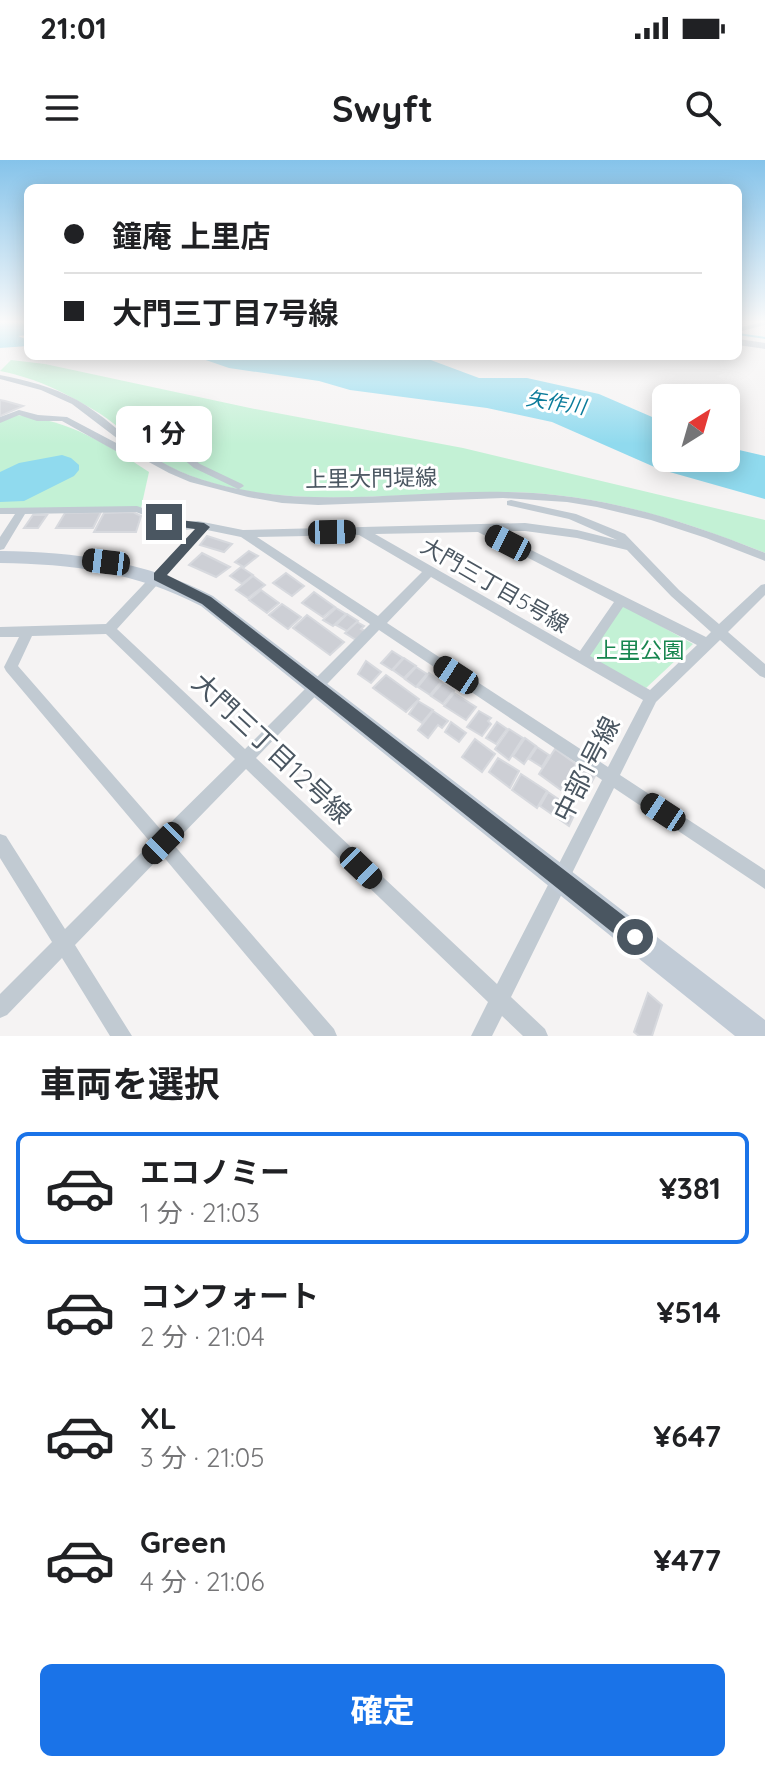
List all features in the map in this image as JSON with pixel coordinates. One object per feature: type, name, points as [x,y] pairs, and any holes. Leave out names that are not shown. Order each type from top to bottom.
[{"type":"street","name":"上里大門堤線","points":[[0,377],[45,388],[81,405],[148,458],[185,478],[250,494],[302,499],[558,498],[638,512],[680,524],[765,557]]},
{"type":"street","points":[[0,420],[19,412],[37,418],[64,419],[133,457],[148,458]]},
{"type":"street","points":[[182,439],[170,444],[197,466],[244,488],[250,494]]},
{"type":"street","points":[[477,496],[572,516],[621,537],[675,593],[765,672]]},
{"type":"street","points":[[0,511],[137,509],[164,522],[243,534],[525,527],[577,534],[632,547]]},
{"type":"street","points":[[0,546],[22,511]]},
{"type":"street","points":[[0,632],[109,629],[204,527]]},
{"type":"street","points":[[479,529],[705,643]]},
{"type":"street","name":"大門三丁目5号線","points":[[361,532],[651,698]]},
{"type":"street","points":[[243,534],[765,880]]},
{"type":"street","points":[[0,557],[73,558],[106,562],[158,576],[207,601],[760,1036]]},
{"type":"street","points":[[0,1008],[430,571]]},
{"type":"street","name":"中部1号線","points":[[481,1036],[651,698],[765,588]]},
{"type":"street","points":[[582,658],[621,601]]},
{"type":"street","name":"大門三丁目12号線","points":[[109,629],[538,1036]]},
{"type":"street","points":[[28,631],[11,667],[327,1036]]},
{"type":"street","points":[[0,842],[122,1036]]},
{"type":"green space","points":[[9,362],[45,364],[250,408],[463,448],[765,520],[765,553],[671,519],[574,497],[474,492],[307,497],[274,495],[219,485],[166,465],[107,418],[63,393],[28,378],[0,371]]},
{"type":"green space","points":[[17,415],[71,428],[149,472],[141,508],[0,508],[0,421]]},
{"type":"green space","name":"上里公園","points":[[625,606],[693,644],[646,688],[590,658],[588,654],[620,607]]},
{"type":"water","name":"矢作川","points":[[211,362],[436,362],[479,378],[527,378],[599,394],[652,417],[652,466],[552,422],[487,408],[350,390],[319,381],[229,368]]},
{"type":"water","points":[[740,450],[765,456],[765,499],[670,472],[740,472]]},
{"type":"water","points":[[62,455],[79,465],[74,476],[24,501],[0,502],[0,472],[19,463]]},
{"type":"building","points":[[0,400],[5,401],[23,406],[0,416]]},
{"type":"building","points":[[101,512],[93,528],[56,528],[65,513]]},
{"type":"building","points":[[133,512],[141,516],[136,532],[94,532],[104,513]]},
{"type":"building","points":[[33,515],[47,515],[38,528],[24,528]]},
{"type":"building","points":[[207,536],[232,544],[224,552],[200,545]]},
{"type":"building","points":[[249,551],[258,556],[244,567],[235,562]]},
{"type":"building","points":[[202,553],[230,567],[216,577],[189,565]]},
{"type":"building","points":[[241,567],[253,575],[242,584],[230,576]]},
{"type":"building","points":[[286,573],[304,586],[292,596],[273,583]]},
{"type":"building","points":[[253,576],[265,585],[248,598],[236,590]]},
{"type":"building","points":[[261,590],[279,603],[267,613],[249,600]]},
{"type":"building","points":[[314,592],[335,607],[323,617],[302,603]]},
{"type":"building","points":[[282,604],[301,617],[288,629],[269,615]]},
{"type":"building","points":[[336,608],[346,614],[333,626],[323,620]]},
{"type":"building","points":[[347,614],[358,621],[347,631],[336,625]]},
{"type":"building","points":[[307,615],[344,642],[330,655],[293,628]]},
{"type":"building","points":[[357,622],[364,626],[361,629],[365,631],[356,640],[345,633]]},
{"type":"building","points":[[392,651],[403,658],[392,670],[381,663]]},
{"type":"building","points":[[404,658],[416,666],[404,678],[393,670]]},
{"type":"building","points":[[366,661],[381,672],[371,683],[358,674]]},
{"type":"building","points":[[416,667],[427,674],[416,687],[405,679]]},
{"type":"building","points":[[429,673],[441,682],[430,695],[418,687]]},
{"type":"building","points":[[386,675],[419,699],[406,712],[373,688]]},
{"type":"building","points":[[442,683],[454,691],[443,704],[431,696]]},
{"type":"building","points":[[454,693],[476,707],[466,720],[444,706]]},
{"type":"building","points":[[418,701],[433,710],[422,723],[409,714]]},
{"type":"building","points":[[433,711],[448,721],[442,728],[438,725],[428,738],[418,730]]},
{"type":"building","points":[[479,711],[491,718],[488,721],[491,724],[482,736],[467,727]]},
{"type":"building","points":[[451,722],[466,733],[459,742],[445,732]]},
{"type":"building","points":[[497,722],[507,729],[496,744],[486,738]]},
{"type":"building","points":[[509,729],[523,738],[509,760],[495,749]]},
{"type":"building","points":[[525,738],[536,746],[524,764],[513,756]]},
{"type":"building","points":[[475,739],[495,754],[482,772],[462,757]]},
{"type":"building","points":[[537,747],[549,755],[542,767],[529,759]]},
{"type":"building","points":[[555,749],[576,764],[561,790],[539,774]]},
{"type":"building","points":[[498,758],[519,771],[510,788],[489,772]]},
{"type":"building","points":[[578,767],[595,776],[582,800],[565,789]]},
{"type":"building","points":[[521,774],[547,791],[537,808],[512,790]]},
{"type":"building","points":[[548,792],[576,811],[569,826],[540,806]]},
{"type":"building","points":[[648,993],[662,1005],[652,1036],[639,1036],[634,1032]]},
{"type":"route","points":[[164,522],[204,527],[158,576],[207,601],[635,937]]}]
